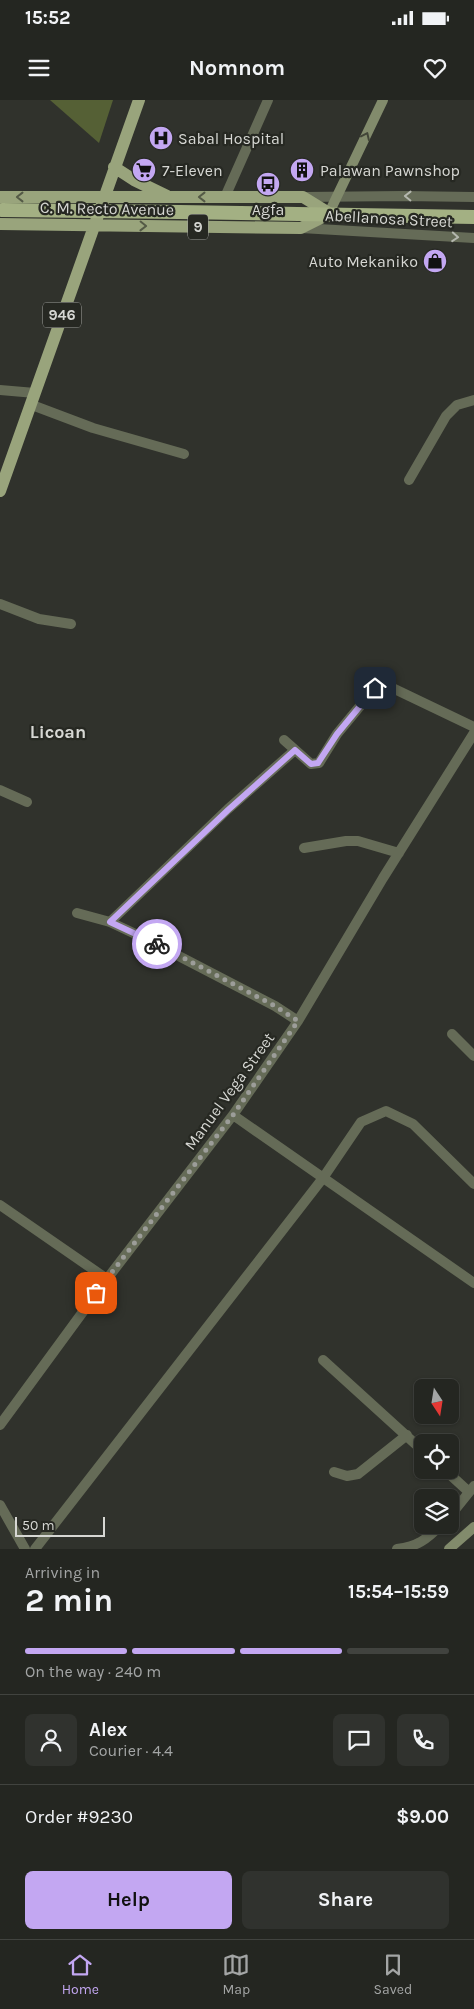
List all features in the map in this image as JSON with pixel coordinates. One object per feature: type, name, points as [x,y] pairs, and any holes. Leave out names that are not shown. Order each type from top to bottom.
[{"type":"highway","name":"C. M. Recto Avenue","points":[[0,210],[330,213],[474,217]]},
{"type":"main road","points":[[94,225],[139,100]]},
{"type":"main road","points":[[330,213],[383,100]]},
{"type":"main road","points":[[114,167],[134,180],[169,197]]},
{"type":"main road","name":"C. M. Recto Avenue","points":[[0,210],[104,197],[225,197],[303,198],[330,213]]},
{"type":"main road","name":"C. M. Recto Avenue","points":[[0,210],[94,225],[302,228],[330,213]]},
{"type":"main road","name":"946","points":[[0,491],[94,225]]},
{"type":"main road","points":[[449,1549],[474,1527]]},
{"type":"street","points":[[225,197],[268,100]]},
{"type":"street","points":[[303,198],[338,196],[474,198]]},
{"type":"street","name":"Abellanosa Street","points":[[302,228],[474,238]]},
{"type":"street","points":[[0,390],[34,399],[93,428],[184,454]]},
{"type":"street","points":[[409,480],[446,416],[458,405],[474,400]]},
{"type":"street","points":[[0,604],[39,619],[71,624]]},
{"type":"street","points":[[284,740],[311,764],[318,763],[337,734],[375,688],[382,683],[474,726]]},
{"type":"street","name":"Manuel Vega Street","points":[[0,1425],[107,1279],[233,1115],[298,1021],[474,733]]},
{"type":"street","points":[[110,922],[228,810],[295,750]]},
{"type":"street","points":[[0,790],[28,802]]},
{"type":"street","points":[[304,848],[346,841],[358,841],[399,853]]},
{"type":"street","points":[[78,913],[110,922],[146,939],[275,1006],[298,1021]]},
{"type":"street","points":[[452,1034],[474,1056]]},
{"type":"street","points":[[35,1549],[323,1178],[361,1122],[386,1111],[413,1124],[474,1184]]},
{"type":"street","points":[[233,1115],[474,1283]]},
{"type":"street","points":[[0,1205],[107,1279]]},
{"type":"street","points":[[323,1360],[414,1442]]},
{"type":"street","points":[[334,1472],[347,1476],[358,1474],[407,1435]]},
{"type":"street","points":[[457,1479],[471,1489],[459,1505]]},
{"type":"street","points":[[0,1505],[26,1549]]},
{"type":"street","points":[[397,1549],[412,1547],[426,1540],[432,1534]]},
{"type":"green space","points":[[50,100],[113,100],[99,143]]},
{"type":"way so far","points":[[96,1293],[233,1115],[298,1021],[275,1006],[157,944]]},
{"type":"place","name":"Sabal Hospital","points":[[161,138]]},
{"type":"place","name":"7-Eleven","points":[[144,170]]},
{"type":"place","name":"Palawan Pawnshop","points":[[302,170]]},
{"type":"place","name":"Agfa","points":[[268,184]]},
{"type":"place","name":"Auto Mekaniko","points":[[435,261]]},
{"type":"district","name":"Licoan","points":[[58,732]]},
{"type":"route","points":[[157,944],[110,922],[228,810],[295,750],[311,764],[316,765],[337,734],[375,688]]}]
